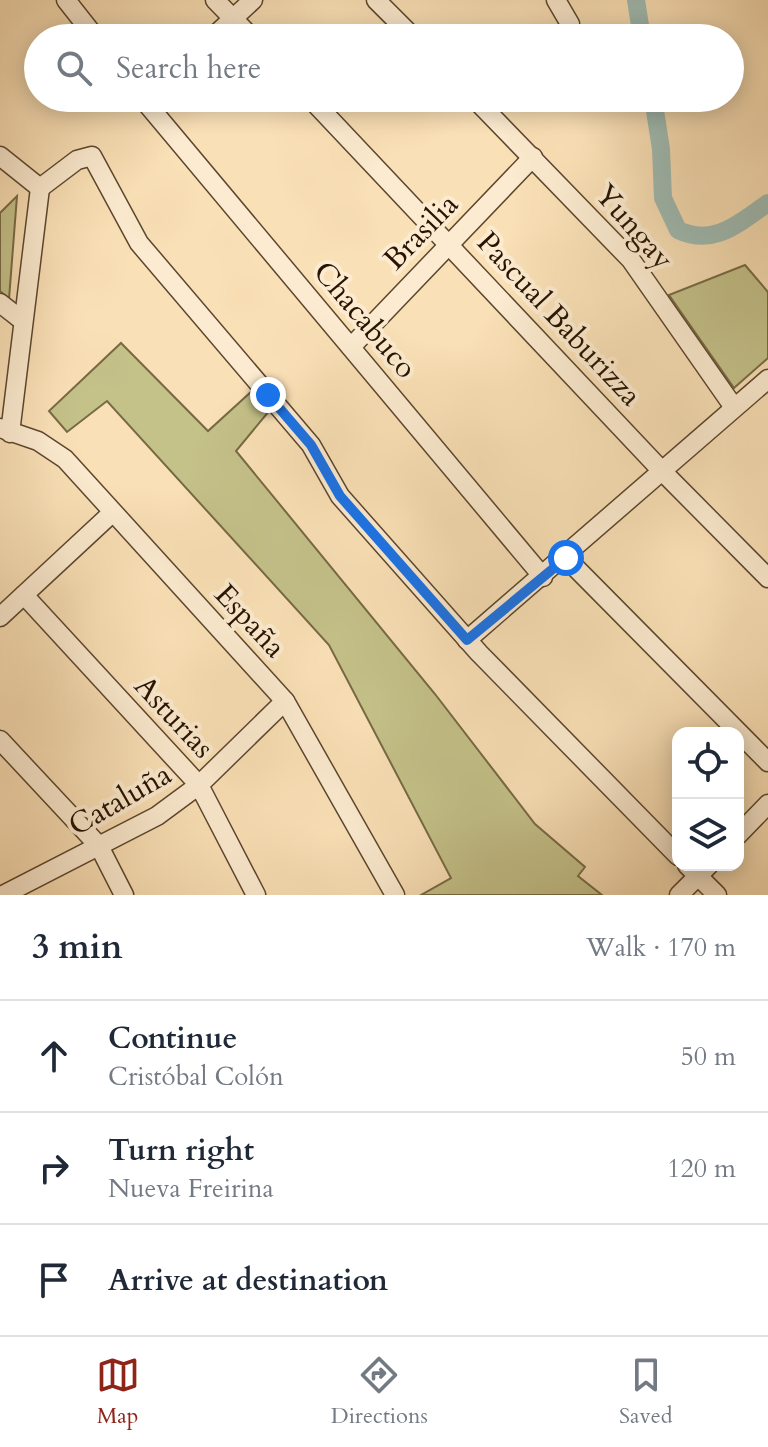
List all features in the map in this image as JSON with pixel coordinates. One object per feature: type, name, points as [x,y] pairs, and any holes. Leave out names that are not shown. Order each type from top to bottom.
[{"type":"street","points":[[66,0],[85,24]]},
{"type":"street","points":[[215,0],[239,24]]},
{"type":"street","points":[[227,24],[253,0]]},
{"type":"street","points":[[376,0],[400,24]]},
{"type":"street","points":[[556,0],[570,24]]},
{"type":"street","name":"Chacabuco","points":[[156,112],[543,577]]},
{"type":"street","name":"Pascual Baburizza","points":[[324,112],[450,242],[661,470],[768,578]]},
{"type":"street","name":"Yungay","points":[[488,112],[631,260],[733,406]]},
{"type":"street","points":[[0,156],[40,188]]},
{"type":"street","points":[[3,433],[23,321],[40,188],[77,160],[92,156],[139,243],[311,445],[340,496],[467,640],[672,850]]},
{"type":"street","name":"Brasilia","points":[[351,347],[533,157]]},
{"type":"street","points":[[0,303],[23,321]]},
{"type":"street","points":[[467,640],[566,558],[733,406],[768,379]]},
{"type":"street","name":"España","points":[[3,433],[38,441],[65,459],[285,701],[395,895]]},
{"type":"street","points":[[0,617],[112,513]]},
{"type":"street","points":[[566,558],[768,762]]},
{"type":"street","name":"Asturias","points":[[24,595],[199,785],[256,895]]},
{"type":"street","name":"Cataluña","points":[[3,895],[157,816],[199,785],[285,701]]},
{"type":"street","points":[[0,740],[99,846],[124,895]]},
{"type":"street","points":[[744,829],[768,804]]},
{"type":"street","points":[[679,895],[697,871]]},
{"type":"street","points":[[699,871],[717,895]]},
{"type":"shaded area","points":[[17,196],[9,299],[0,291],[0,213]]},
{"type":"shaded area","points":[[745,265],[768,292],[768,358],[734,388],[669,295]]},
{"type":"shaded area","points":[[121,343],[208,431],[252,391],[270,410],[236,451],[435,694],[535,824],[585,867],[578,876],[602,895],[421,895],[451,878],[329,645],[107,401],[67,432],[49,411]]},
{"type":"waterway","points":[[636,0],[640,24]]},
{"type":"waterway","points":[[655,112],[661,149],[663,198],[678,230],[691,235],[715,234],[736,225],[768,203]]},
{"type":"route","points":[[268,395],[311,445],[340,496],[467,640],[566,558]]}]
